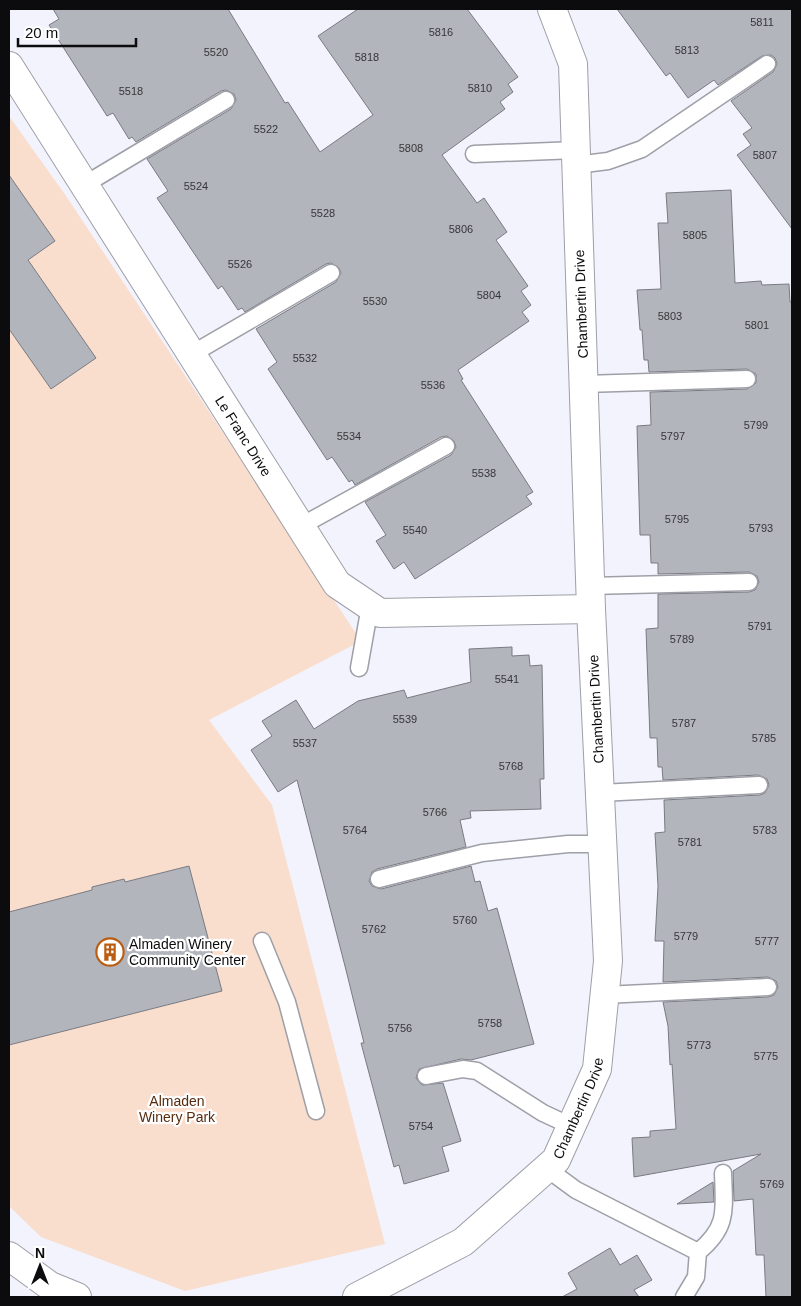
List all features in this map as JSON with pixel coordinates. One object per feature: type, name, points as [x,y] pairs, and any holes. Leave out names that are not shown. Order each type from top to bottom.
[{"type":"street","name":"Chambertin Drive","points":[[357,1297],[462,1242],[556,1160],[597,1069],[608,962],[591,598],[573,64],[552,9]]},
{"type":"street","name":"Le Franc Drive","points":[[9,66],[337,584],[380,613],[591,598]]},
{"type":"street","points":[[9,1256],[50,1286],[77,1297]]},
{"type":"lane","points":[[474,154],[576,157],[608,161],[642,149],[767,64]]},
{"type":"lane","points":[[84,186],[226,100]]},
{"type":"lane","points":[[192,354],[331,273]]},
{"type":"lane","points":[[584,384],[747,379]]},
{"type":"lane","points":[[301,526],[446,446]]},
{"type":"lane","points":[[591,598],[749,582]]},
{"type":"lane","points":[[358,668],[370,606]]},
{"type":"lane","points":[[600,793],[759,784]]},
{"type":"lane","points":[[379,879],[482,854],[568,844],[602,844]]},
{"type":"lane","points":[[262,941],[287,1002],[316,1111]]},
{"type":"lane","points":[[604,995],[768,988]]},
{"type":"lane","points":[[426,1076],[463,1069],[476,1071],[543,1113],[571,1126]]},
{"type":"lane","points":[[546,1168],[576,1190],[698,1252]]},
{"type":"lane","points":[[684,1297],[696,1277],[698,1252],[711,1242],[722,1224],[725,1214],[722,1174]]},
{"type":"green space","name":"Almaden Winery Park","points":[[9,116],[66,196],[361,641],[209,720],[272,805],[385,1244],[185,1291],[41,1237],[9,1206]]},
{"type":"building","points":[[53,9],[228,9],[285,103],[288,102],[320,152],[373,115],[318,36],[358,9],[467,9],[518,77],[508,84],[513,92],[500,102],[505,109],[442,155],[477,203],[484,198],[507,232],[496,240],[528,286],[521,291],[531,305],[522,312],[529,321],[458,370],[463,379],[461,380],[533,492],[526,496],[532,504],[415,579],[404,562],[394,569],[376,541],[386,535],[365,502],[451,455],[456,447],[454,441],[447,436],[441,437],[355,485],[352,480],[349,482],[332,457],[327,460],[268,369],[277,362],[256,329],[336,282],[341,273],[339,268],[331,263],[326,264],[245,312],[242,308],[238,310],[222,286],[218,289],[157,198],[168,191],[147,159],[231,109],[236,100],[234,94],[226,90],[221,91],[136,142],[132,137],[129,139],[113,113],[107,116],[49,25],[59,19]]},
{"type":"building","points":[[617,9],[792,9],[792,229],[737,155],[751,145],[743,134],[752,128],[731,101],[773,72],[777,64],[775,58],[771,55],[762,56],[718,85],[714,80],[688,98],[670,73],[666,76]]},
{"type":"building","points":[[9,175],[55,241],[28,260],[96,358],[51,389],[9,329]]},
{"type":"building","points":[[731,190],[735,283],[761,281],[762,285],[789,284],[790,302],[792,302],[792,1297],[766,1297],[764,1255],[756,1255],[753,1199],[734,1201],[733,1171],[761,1154],[634,1177],[632,1138],[650,1137],[650,1131],[676,1129],[672,1064],[670,1065],[668,1026],[663,1002],[768,997],[774,995],[778,987],[776,981],[768,977],[663,982],[664,941],[655,941],[658,886],[655,833],[665,832],[664,800],[760,795],[765,793],[769,785],[767,779],[758,775],[663,780],[662,767],[658,767],[657,738],[650,738],[646,629],[658,628],[658,594],[749,592],[755,590],[759,582],[757,576],[749,572],[658,574],[658,563],[651,563],[650,535],[640,535],[637,426],[651,425],[650,392],[747,389],[756,383],[756,374],[747,369],[649,372],[648,360],[644,360],[642,330],[640,330],[637,290],[661,289],[658,223],[668,223],[666,193]]},
{"type":"building","points":[[512,647],[512,656],[529,655],[530,666],[542,665],[544,779],[540,779],[541,809],[470,811],[471,818],[460,820],[466,847],[377,869],[372,872],[369,881],[372,886],[381,889],[471,866],[475,882],[480,881],[488,911],[497,908],[534,1044],[471,1060],[461,1059],[419,1069],[416,1078],[422,1085],[443,1083],[461,1141],[442,1147],[449,1171],[404,1184],[399,1165],[394,1167],[361,1043],[364,1043],[297,780],[278,792],[251,750],[272,736],[262,721],[296,700],[314,729],[358,701],[404,690],[407,698],[471,682],[469,649]]},
{"type":"building","name":"Almaden Winery Community Center","points":[[189,866],[222,991],[9,1045],[9,912],[92,890],[92,887],[124,879],[125,882]]},
{"type":"building","points":[[713,1182],[714,1202],[677,1204]]},
{"type":"building","points":[[610,1248],[620,1265],[637,1255],[652,1280],[634,1290],[639,1297],[562,1297],[577,1289],[568,1273]]},
{"type":"place","name":"Almaden Winery Community Center","points":[[110,952]]}]
